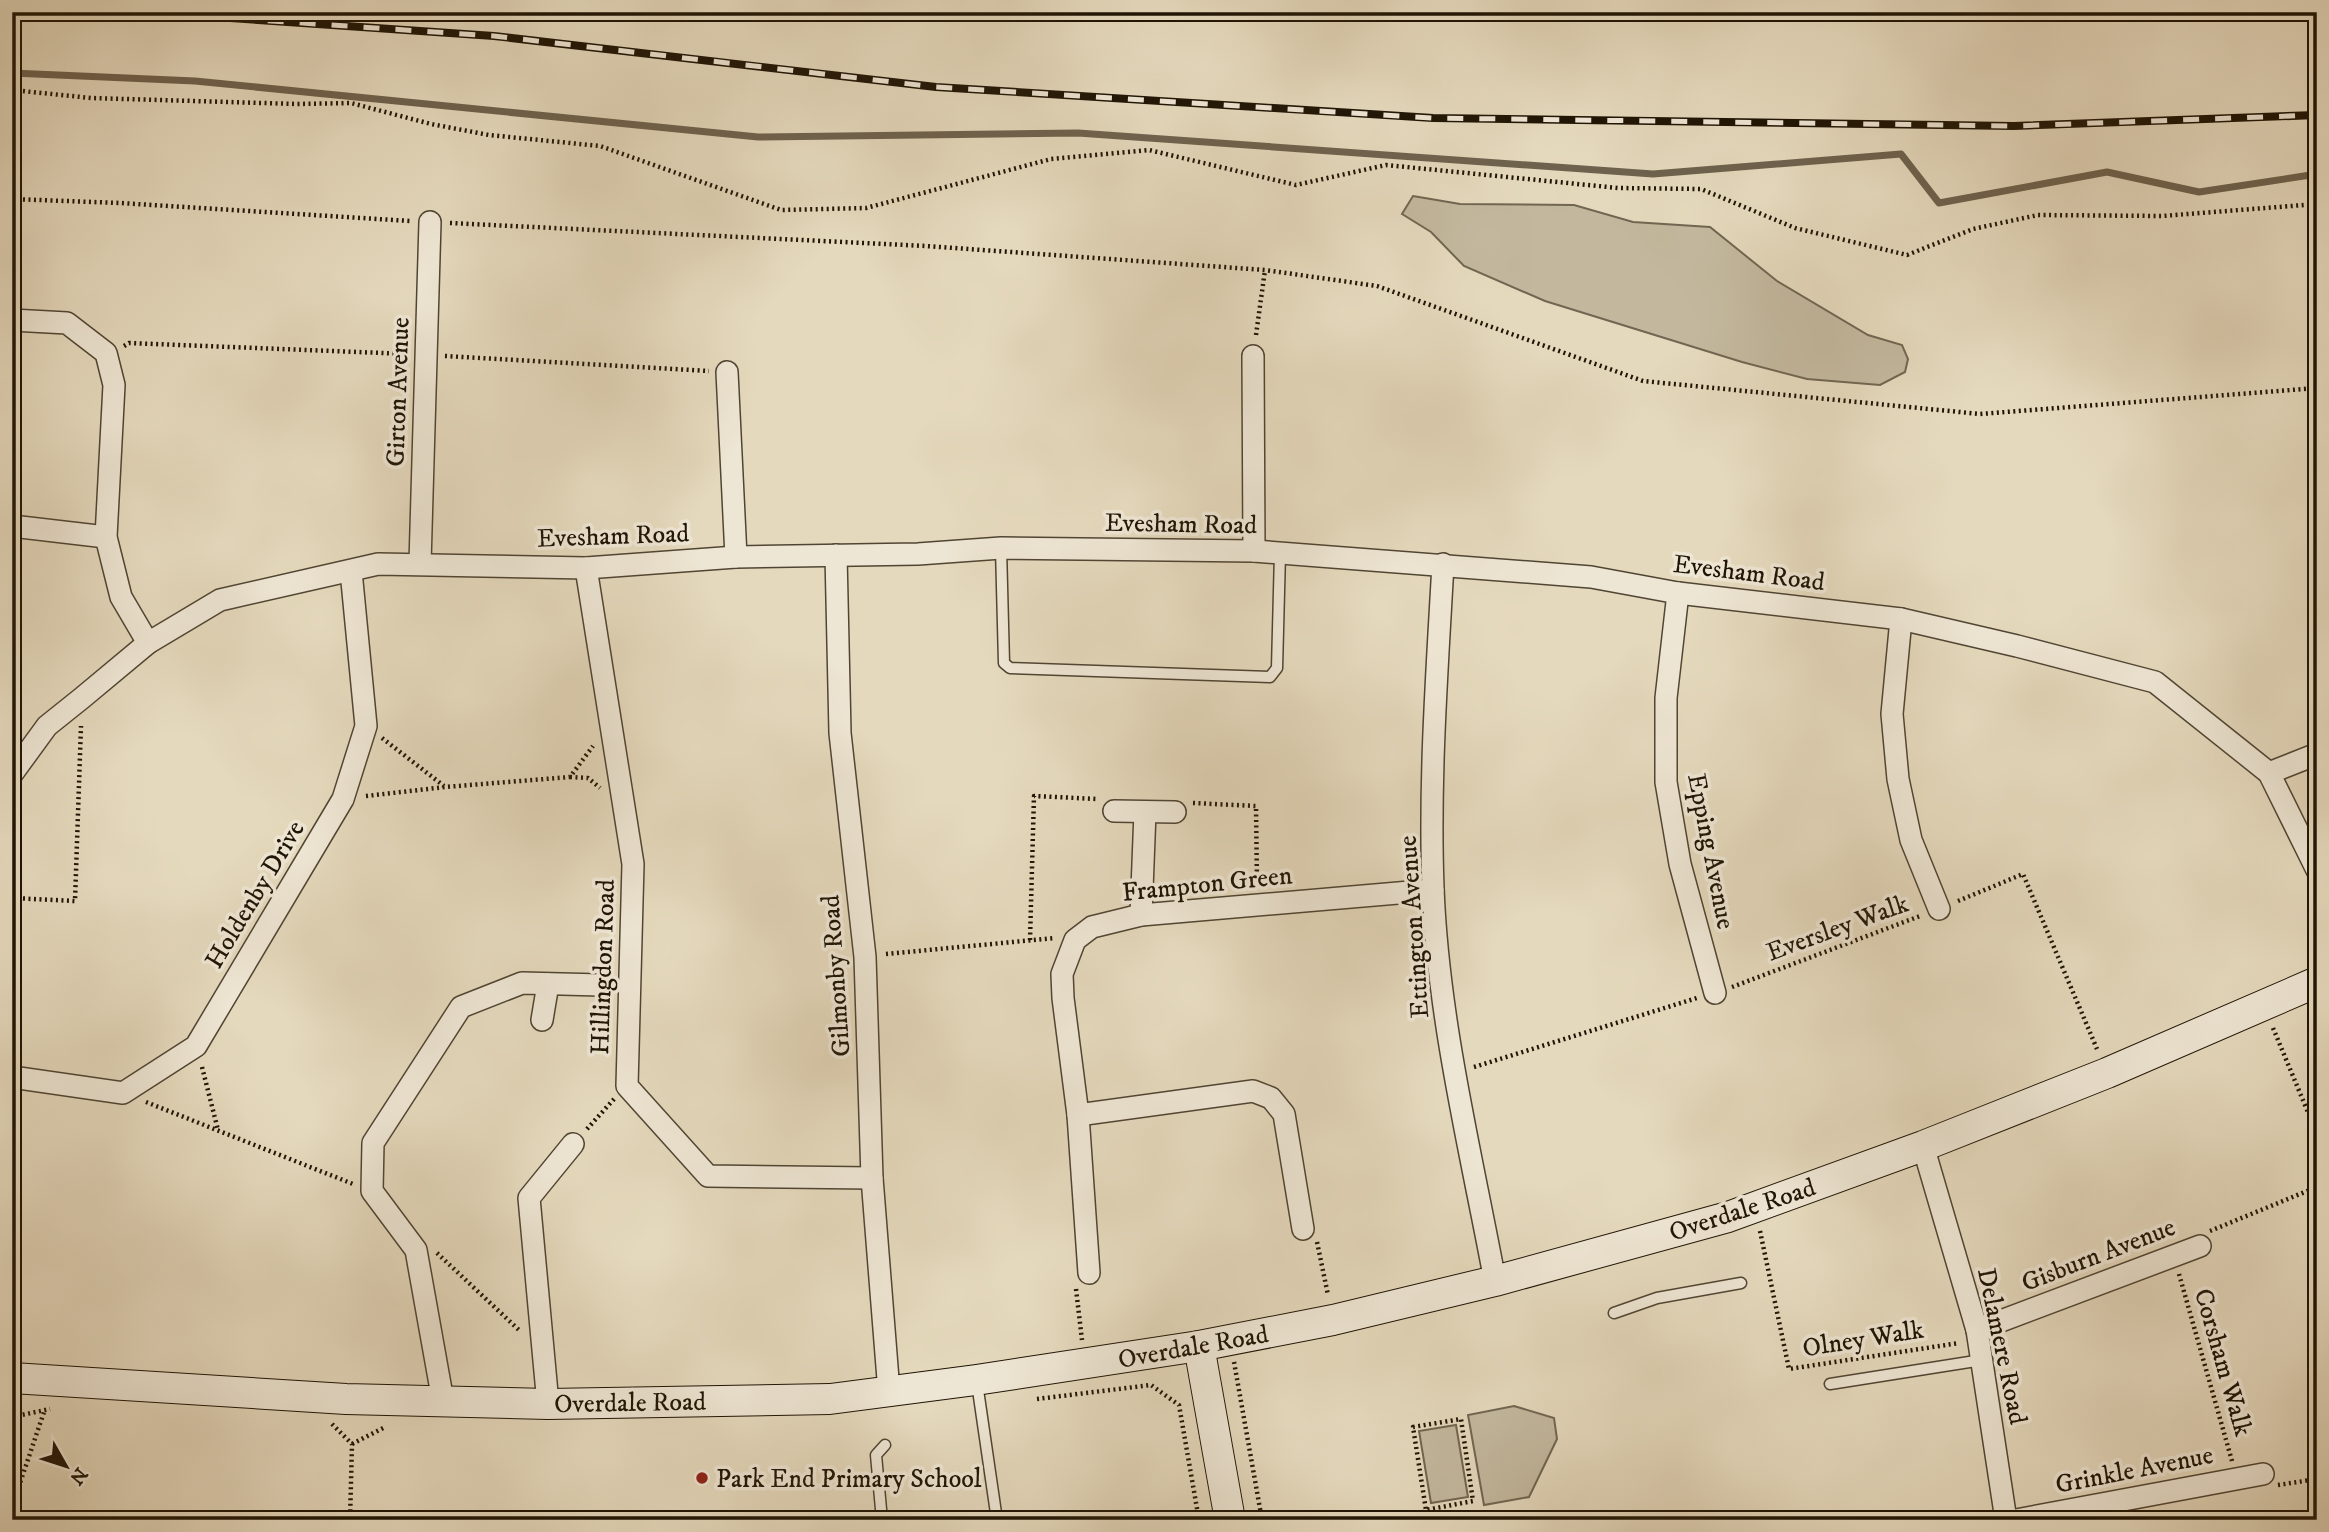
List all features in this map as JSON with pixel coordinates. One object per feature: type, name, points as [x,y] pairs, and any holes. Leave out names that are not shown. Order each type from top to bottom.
[{"type":"street","name":"Girton Avenue","points":[[420,564],[430,222]]},
{"type":"street","points":[[12,320],[67,323],[106,353],[114,385],[106,537],[121,597],[148,643]]},
{"type":"street","points":[[1253,356],[1254,551]]},
{"type":"street","points":[[727,372],[736,558]]},
{"type":"street","points":[[12,526],[106,537]]},
{"type":"street","name":"Evesham Road","points":[[12,774],[47,726],[148,643],[220,600],[378,564],[586,568],[736,558],[1001,548],[1254,551],[1591,577],[1678,593],[1902,619],[2155,682],[2269,773],[2317,870]]},
{"type":"street","name":"Gilmonby Road","points":[[836,555],[840,733],[865,957],[872,1178],[889,1392]]},
{"type":"street","name":"Ettington Avenue","points":[[1443,564],[1432,756],[1433,890],[1443,986],[1456,1072],[1495,1281]]},
{"type":"street","name":"Hillingdon Road","points":[[586,568],[633,864],[627,1086],[708,1176],[872,1178]]},
{"type":"street","name":"Holdenby Drive","points":[[123,1093],[197,1046],[343,799],[366,726],[351,571]]},
{"type":"street","name":"Epping Avenue","points":[[1678,593],[1666,698],[1666,782],[1680,864],[1715,993]]},
{"type":"street","points":[[1902,619],[1892,714],[1898,779],[1912,840],[1939,909]]},
{"type":"street","points":[[2269,773],[2317,754]]},
{"type":"street","points":[[1114,811],[1175,812]]},
{"type":"street","points":[[1141,915],[1145,812]]},
{"type":"street","name":"Frampton Green","points":[[1089,1273],[1078,1115],[1063,999],[1062,974],[1075,940],[1093,928],[1141,915],[1433,890]]},
{"type":"street","name":"Overdale Road","points":[[12,1378],[346,1399],[548,1404],[830,1399],[1085,1365],[1199,1346],[1333,1320],[1495,1281],[1755,1208],[1923,1146],[2107,1073],[2317,982]]},
{"type":"street","points":[[443,1401],[416,1250],[372,1191],[373,1143],[461,1007],[522,983],[601,985]]},
{"type":"street","points":[[542,1020],[548,984]]},
{"type":"street","points":[[12,1077],[123,1093]]},
{"type":"street","points":[[1078,1115],[1253,1091],[1271,1098],[1284,1114],[1303,1228]]},
{"type":"street","points":[[548,1404],[529,1198],[573,1144]]},
{"type":"street","name":"Delamere Road","points":[[1923,1146],[1977,1330],[2006,1520]]},
{"type":"street","name":"Gisburn Avenue","points":[[1977,1330],[2200,1246]]},
{"type":"street","points":[[1199,1346],[1230,1520]]},
{"type":"street","name":"Grinkle Avenue","points":[[2016,1520],[2263,1475]]},
{"type":"lane","points":[[1001,548],[1004,663],[1010,668],[1270,677],[1276,668],[1280,553]]},
{"type":"lane","points":[[1614,1313],[1657,1298],[1741,1283]]},
{"type":"lane","points":[[1830,1384],[1982,1360]]},
{"type":"lane","points":[[976,1380],[996,1520]]},
{"type":"lane","points":[[882,1520],[876,1455],[885,1445]]},
{"type":"path","points":[[12,90],[91,97],[297,104],[351,103],[431,124],[489,135],[600,146],[781,210],[866,208],[1051,159],[1149,150],[1296,185],[1387,165],[1618,188],[1701,189],[1795,228],[1907,255],[1973,229],[2038,215],[2162,216],[2317,204]]},
{"type":"path","points":[[12,199],[120,202],[430,222],[926,246],[1265,270],[1377,286],[1643,381],[1980,414],[2317,388]]},
{"type":"path","points":[[1253,356],[1265,270]]},
{"type":"path","points":[[12,898],[75,901],[82,698]]},
{"type":"path","points":[[343,799],[445,787],[570,777],[611,723]]},
{"type":"path","points":[[366,726],[445,787]]},
{"type":"path","name":"Eversley Walk","points":[[1456,1072],[1715,993],[1939,909],[2023,874],[2107,1073]]},
{"type":"path","points":[[865,957],[1066,937]]},
{"type":"path","points":[[2264,1005],[2317,1134]]},
{"type":"path","points":[[197,1046],[218,1130]]},
{"type":"path","points":[[573,1144],[627,1086]]},
{"type":"path","points":[[123,1093],[372,1191]]},
{"type":"path","points":[[2200,1246],[2211,1228],[2317,1186]]},
{"type":"path","name":"Olney Walk","points":[[1755,1208],[1790,1369],[1959,1342],[1977,1330]]},
{"type":"path","points":[[1303,1228],[1316,1239],[1333,1320]]},
{"type":"path","points":[[432,1248],[543,1352]]},
{"type":"path","name":"Corsham Walk","points":[[2174,1255],[2236,1478]]},
{"type":"path","points":[[1085,1365],[1076,1289],[1089,1273]]},
{"type":"path","points":[[1230,1340],[1262,1520]]},
{"type":"path","points":[[17,1520],[17,1492],[55,1382]]},
{"type":"path","points":[[326,1419],[352,1444],[350,1520]]},
{"type":"path","points":[[1415,1520],[1426,1510],[1473,1501],[1461,1419],[1413,1427],[1426,1510]]},
{"type":"path","points":[[352,1444],[393,1423]]},
{"type":"path","points":[[2263,1475],[2280,1486],[2317,1479]]},
{"type":"path","points":[[12,1487],[17,1492]]},
{"type":"shaded area","points":[[1413,196],[1460,204],[1574,205],[1633,222],[1710,227],[1777,281],[1868,335],[1902,345],[1908,359],[1905,372],[1880,385],[1807,379],[1742,362],[1545,301],[1464,266],[1431,232],[1402,214]]},
{"type":"shaded area","points":[[1514,1406],[1554,1418],[1557,1439],[1529,1497],[1484,1505],[1468,1415]]},
{"type":"shaded area","points":[[1456,1425],[1468,1497],[1431,1503],[1419,1431]]},
{"type":"waterway","points":[[12,73],[195,81],[758,137],[1078,133],[1653,174],[1901,154],[1939,203],[2107,172],[2199,192],[2317,174]]},
{"type":"railway","points":[[140,12],[494,36],[936,87],[1433,118],[2014,126],[2317,115]]},
{"type":"place","name":"Park End Primary School","points":[[702,1478]]}]
